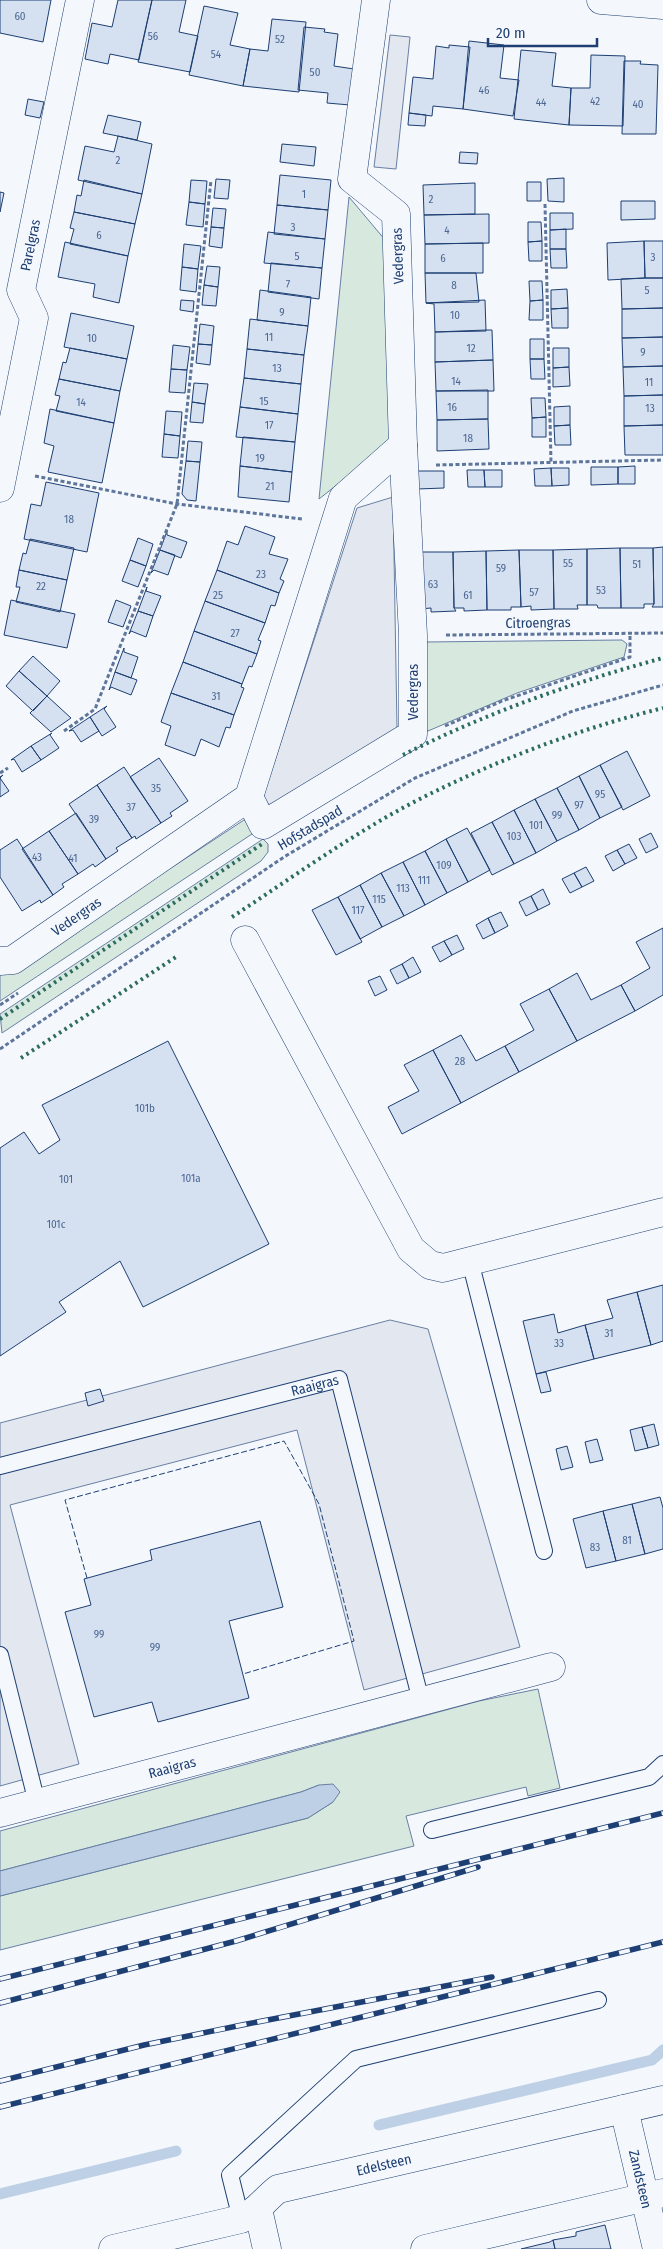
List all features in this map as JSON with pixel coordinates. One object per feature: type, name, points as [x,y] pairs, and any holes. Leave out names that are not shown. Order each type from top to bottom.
[{"type":"street","name":"Parelgras","points":[[2,479],[34,318],[10,288],[80,0]]},
{"type":"street","name":"Vedergras","points":[[0,961],[13,960],[249,797],[263,824],[413,734],[413,635],[403,455],[396,214],[352,179],[376,0]]},
{"type":"street","points":[[601,0],[663,4]]},
{"type":"street","points":[[249,797],[343,498],[403,455]]},
{"type":"street","points":[[245,940],[411,1249],[430,1265],[442,1268],[470,1262],[663,1212]]},
{"type":"street","name":"Raaigras","points":[[0,1813],[551,1667]]},
{"type":"street","name":"Edelsteen","points":[[249,2214],[278,2189],[663,2100]]},
{"type":"street","name":"Zandsteen","points":[[624,2109],[654,2195],[657,2249]]},
{"type":"street","points":[[425,2249],[654,2195]]},
{"type":"street","points":[[113,2249],[249,2214],[267,2249]]},
{"type":"lane","points":[[470,1262],[544,1551]]},
{"type":"lane","name":"Raaigras","points":[[0,1466],[339,1380],[421,1701]]},
{"type":"lane","points":[[0,1655],[37,1803]]},
{"type":"lane","points":[[432,1830],[650,1777],[663,1764]]},
{"type":"lane","points":[[249,2214],[230,2175],[356,2059],[598,2000]]},
{"type":"path","points":[[64,731],[95,709],[177,504],[211,180]]},
{"type":"path","points":[[545,204],[551,462]]},
{"type":"path","points":[[403,455],[551,462],[663,460]]},
{"type":"path","points":[[2,479],[177,504],[335,523]]},
{"type":"path","points":[[413,734],[428,734],[502,701],[630,657],[630,633]]},
{"type":"path","name":"Citroengras","points":[[413,635],[663,633]]},
{"type":"path","name":"Hofstadspad","points":[[0,1049],[284,857],[414,778],[573,712],[663,685]]},
{"type":"path","points":[[0,773],[8,768]]},
{"type":"shaded area","points":[[390,35],[410,37],[396,169],[374,167]]},
{"type":"shaded area","points":[[349,197],[386,241],[391,442],[319,499]]},
{"type":"shaded area","points":[[393,497],[397,728],[270,806],[263,797],[357,508]]},
{"type":"shaded area","points":[[622,640],[627,644],[624,657],[517,693],[428,731],[420,730],[424,642]]},
{"type":"shaded area","points":[[244,820],[252,820],[258,830],[0,1001],[0,973],[11,973]]},
{"type":"shaded area","points":[[263,839],[268,844],[268,852],[261,861],[2,1033],[0,1014]]},
{"type":"shaded area","points":[[390,1320],[428,1329],[520,1647],[364,1690],[297,1430],[10,1505],[79,1764],[0,1786],[0,1423]]},
{"type":"shaded area","points":[[538,1689],[560,1788],[528,1796],[526,1787],[406,1816],[414,1846],[0,1950],[0,1896],[308,1818],[333,1802],[319,1785],[301,1792],[0,1871],[0,1831],[479,1701]]},
{"type":"water","points":[[333,1784],[340,1792],[333,1802],[308,1818],[0,1896],[0,1871],[301,1792],[319,1785]]},
{"type":"building","points":[[0,0],[51,0],[43,42],[0,33]]},
{"type":"building","points":[[118,0],[152,0],[139,60],[110,54],[108,64],[85,59],[92,23],[112,27]]},
{"type":"building","points":[[152,0],[186,0],[179,32],[198,36],[190,72],[138,62]]},
{"type":"building","points":[[204,6],[238,13],[230,45],[250,49],[243,86],[189,75]]},
{"type":"building","points":[[272,19],[306,22],[299,92],[243,86],[250,49],[268,51]]},
{"type":"building","points":[[304,27],[325,29],[324,32],[338,34],[334,66],[354,69],[350,105],[327,103],[328,93],[298,90]]},
{"type":"building","points":[[469,41],[504,45],[500,78],[519,80],[513,116],[463,109]]},
{"type":"building","points":[[449,45],[470,47],[463,109],[433,106],[432,116],[409,113],[413,77],[433,79],[436,46],[449,48]]},
{"type":"building","points":[[521,50],[556,53],[552,86],[571,88],[569,125],[514,119]]},
{"type":"building","points":[[591,55],[625,56],[623,126],[569,125],[571,88],[590,88]]},
{"type":"building","points":[[624,61],[641,61],[640,64],[658,65],[656,134],[622,134]]},
{"type":"building","points":[[28,99],[44,102],[40,118],[25,115]]},
{"type":"building","points":[[409,113],[426,115],[425,126],[408,125]]},
{"type":"building","points":[[108,115],[141,122],[137,140],[103,133]]},
{"type":"building","points":[[118,136],[152,144],[142,194],[78,180],[85,146],[114,152]]},
{"type":"building","points":[[282,144],[316,147],[314,166],[280,162]]},
{"type":"building","points":[[460,152],[478,153],[477,164],[459,163]]},
{"type":"building","points":[[280,175],[331,180],[328,210],[277,205]]},
{"type":"building","points":[[564,178],[564,202],[548,201],[547,179]]},
{"type":"building","points":[[216,179],[230,180],[228,199],[214,198]]},
{"type":"building","points":[[84,180],[142,194],[135,224],[74,212],[77,195],[81,196]]},
{"type":"building","points":[[191,180],[207,181],[205,204],[189,202]]},
{"type":"building","points":[[527,182],[541,182],[541,201],[527,201]]},
{"type":"building","points":[[475,183],[475,214],[424,215],[423,185]]},
{"type":"building","points":[[0,192],[4,193],[0,212]]},
{"type":"building","points":[[621,201],[655,201],[655,219],[621,220]]},
{"type":"building","points":[[189,202],[205,204],[203,227],[186,225]]},
{"type":"building","points":[[277,205],[328,210],[325,239],[274,234]]},
{"type":"building","points":[[213,208],[226,209],[224,228],[211,227]]},
{"type":"building","points":[[74,212],[135,224],[128,256],[70,244],[74,229],[70,228]]},
{"type":"building","points":[[550,213],[573,213],[573,229],[550,230]]},
{"type":"building","points":[[489,214],[489,243],[425,244],[424,215]]},
{"type":"building","points":[[528,222],[541,222],[542,241],[528,242]]},
{"type":"building","points":[[211,227],[224,228],[222,248],[209,246]]},
{"type":"building","points":[[566,229],[566,249],[550,249],[550,230]]},
{"type":"building","points":[[268,232],[325,239],[322,268],[264,263]]},
{"type":"building","points":[[542,241],[542,261],[529,261],[528,242]]},
{"type":"building","points":[[644,241],[645,278],[608,280],[607,243]]},
{"type":"building","points":[[644,241],[663,241],[663,278],[645,278]]},
{"type":"building","points":[[65,242],[128,256],[119,303],[93,297],[95,284],[58,277]]},
{"type":"building","points":[[483,243],[483,273],[425,273],[425,244]]},
{"type":"building","points":[[184,244],[201,246],[198,269],[182,267]]},
{"type":"building","points":[[550,249],[566,249],[567,268],[551,268]]},
{"type":"building","points":[[271,263],[322,268],[319,299],[268,292]]},
{"type":"building","points":[[207,266],[220,267],[218,287],[204,285]]},
{"type":"building","points":[[182,267],[198,269],[196,292],[180,290]]},
{"type":"building","points":[[425,273],[476,273],[479,302],[426,303]]},
{"type":"building","points":[[663,278],[663,308],[622,309],[621,279]]},
{"type":"building","points":[[529,281],[542,281],[543,300],[530,301]]},
{"type":"building","points":[[204,285],[218,287],[216,306],[202,305]]},
{"type":"building","points":[[567,289],[568,308],[551,309],[551,290]]},
{"type":"building","points":[[260,290],[311,297],[308,326],[257,320]]},
{"type":"building","points":[[181,300],[194,301],[193,312],[180,310]]},
{"type":"building","points":[[485,300],[486,331],[435,332],[434,304],[426,303]]},
{"type":"building","points":[[543,300],[543,320],[529,320],[530,301]]},
{"type":"building","points":[[568,308],[568,328],[552,328],[551,309]]},
{"type":"building","points":[[663,308],[663,337],[622,338],[622,309]]},
{"type":"building","points":[[71,313],[134,326],[127,359],[64,347]]},
{"type":"building","points":[[250,319],[308,326],[304,355],[247,349]]},
{"type":"building","points":[[200,324],[214,326],[212,345],[198,344]]},
{"type":"building","points":[[492,330],[493,360],[435,362],[435,332]]},
{"type":"building","points":[[663,337],[663,366],[623,367],[622,338]]},
{"type":"building","points":[[530,339],[544,339],[544,359],[530,359]]},
{"type":"building","points":[[198,344],[212,345],[210,365],[196,363]]},
{"type":"building","points":[[173,345],[190,347],[187,370],[171,369]]},
{"type":"building","points":[[70,348],[127,359],[120,391],[59,379],[63,362],[66,363]]},
{"type":"building","points":[[553,348],[569,348],[569,367],[553,368]]},
{"type":"building","points":[[247,349],[304,355],[301,384],[244,378]]},
{"type":"building","points":[[530,359],[544,359],[545,379],[531,379]]},
{"type":"building","points":[[493,360],[494,391],[436,391],[435,362]]},
{"type":"building","points":[[663,366],[663,395],[624,396],[623,367]]},
{"type":"building","points":[[569,367],[570,386],[553,387],[553,368]]},
{"type":"building","points":[[171,369],[187,370],[185,393],[169,392]]},
{"type":"building","points":[[244,378],[301,384],[298,414],[240,407]]},
{"type":"building","points":[[59,379],[120,391],[114,423],[56,411],[60,396],[55,395]]},
{"type":"building","points":[[194,383],[208,384],[205,404],[192,402]]},
{"type":"building","points":[[488,390],[488,419],[437,420],[436,391]]},
{"type":"building","points":[[663,395],[663,425],[624,426],[624,396]]},
{"type":"building","points":[[531,398],[545,398],[546,417],[532,418]]},
{"type":"building","points":[[192,402],[205,404],[203,423],[190,422]]},
{"type":"building","points":[[570,406],[570,425],[554,426],[554,407]]},
{"type":"building","points":[[240,407],[298,414],[295,442],[236,437]]},
{"type":"building","points":[[50,409],[114,423],[102,483],[48,472],[54,446],[44,443]]},
{"type":"building","points":[[166,411],[182,412],[180,436],[164,434]]},
{"type":"building","points":[[546,417],[546,437],[532,437],[532,418]]},
{"type":"building","points":[[488,419],[489,449],[437,451],[437,420]]},
{"type":"building","points":[[570,425],[571,445],[555,445],[554,426]]},
{"type":"building","points":[[663,425],[663,455],[625,455],[624,426]]},
{"type":"building","points":[[164,434],[180,436],[178,458],[162,457]]},
{"type":"building","points":[[243,437],[295,442],[292,472],[240,466]]},
{"type":"building","points":[[188,441],[202,442],[200,462],[186,461]]},
{"type":"building","points":[[186,461],[200,462],[196,501],[187,500],[182,494]]},
{"type":"building","points":[[240,466],[292,472],[289,502],[238,497]]},
{"type":"building","points":[[635,466],[635,484],[618,484],[618,467]]},
{"type":"building","points":[[591,467],[618,467],[618,484],[591,485]]},
{"type":"building","points":[[551,468],[569,468],[569,485],[552,486]]},
{"type":"building","points":[[551,468],[552,486],[535,486],[534,469]]},
{"type":"building","points":[[467,470],[484,470],[485,487],[468,487]]},
{"type":"building","points":[[484,470],[502,470],[502,487],[485,487]]},
{"type":"building","points":[[417,471],[444,471],[444,488],[417,489]]},
{"type":"building","points":[[46,482],[99,493],[87,552],[24,539],[31,504],[41,506]]},
{"type":"building","points":[[245,526],[275,537],[269,554],[288,559],[280,579],[284,581],[279,593],[217,570],[227,541],[238,545]]},
{"type":"building","points":[[167,531],[167,535],[187,542],[181,558],[160,550]]},
{"type":"building","points":[[138,538],[153,544],[146,566],[130,560]]},
{"type":"building","points":[[30,539],[74,548],[67,580],[19,570],[23,553],[26,554]]},
{"type":"building","points":[[663,547],[663,607],[652,607],[654,604],[653,548]]},
{"type":"building","points":[[620,548],[621,608],[598,608],[597,605],[587,605],[587,549]]},
{"type":"building","points":[[620,548],[653,548],[654,604],[644,604],[644,608],[621,608]]},
{"type":"building","points":[[587,549],[587,605],[577,605],[578,609],[554,609],[553,550]]},
{"type":"building","points":[[160,550],[175,555],[168,575],[154,570],[151,573]]},
{"type":"building","points":[[519,550],[521,607],[511,607],[511,610],[487,610],[486,551]]},
{"type":"building","points":[[519,550],[553,550],[554,609],[531,610],[531,606],[521,607]]},
{"type":"building","points":[[486,551],[487,610],[464,611],[464,608],[454,608],[453,552]]},
{"type":"building","points":[[418,552],[453,552],[454,608],[456,611],[431,612],[431,608],[419,609]]},
{"type":"building","points":[[130,560],[146,566],[138,587],[122,581]]},
{"type":"building","points":[[19,570],[67,580],[60,612],[16,602],[20,587],[16,587]]},
{"type":"building","points":[[217,570],[279,593],[275,606],[271,605],[265,623],[205,601]]},
{"type":"building","points":[[147,587],[146,591],[161,596],[153,616],[138,611]]},
{"type":"building","points":[[11,600],[75,614],[67,648],[4,635]]},
{"type":"building","points":[[116,600],[131,606],[123,627],[108,622]]},
{"type":"building","points":[[205,601],[265,623],[258,640],[261,641],[257,654],[194,631]]},
{"type":"building","points":[[138,611],[153,616],[146,637],[131,631],[129,634]]},
{"type":"building","points":[[194,631],[257,654],[252,667],[249,666],[242,684],[183,662]]},
{"type":"building","points":[[124,648],[124,652],[138,657],[131,678],[115,672]]},
{"type":"building","points":[[33,656],[60,681],[47,696],[19,671]]},
{"type":"building","points":[[183,662],[242,684],[241,687],[244,688],[234,715],[171,693]]},
{"type":"building","points":[[19,671],[47,696],[33,711],[6,686]]},
{"type":"building","points":[[115,672],[137,680],[131,695],[111,687],[109,690]]},
{"type":"building","points":[[171,693],[234,715],[230,728],[226,727],[219,747],[201,739],[195,756],[165,745],[171,726],[161,722]]},
{"type":"building","points":[[47,696],[71,718],[51,732],[30,713]]},
{"type":"building","points":[[107,706],[104,709],[116,727],[102,736],[90,717]]},
{"type":"building","points":[[90,717],[99,731],[81,742],[73,730],[69,731]]},
{"type":"building","points":[[52,733],[50,735],[59,748],[41,760],[31,746]]},
{"type":"building","points":[[31,746],[41,760],[22,772],[14,759],[11,760]]},
{"type":"building","points":[[627,751],[650,796],[623,810],[600,765]]},
{"type":"building","points":[[159,758],[188,801],[170,813],[172,816],[161,823],[130,777]]},
{"type":"building","points":[[600,765],[622,807],[600,818],[579,776]]},
{"type":"building","points":[[124,767],[161,823],[136,839],[135,836],[132,838],[97,785]]},
{"type":"building","points":[[579,776],[600,818],[579,830],[557,788]]},
{"type":"building","points":[[0,778],[9,791],[0,797]]},
{"type":"building","points":[[97,785],[132,838],[116,848],[118,851],[106,859],[69,804]]},
{"type":"building","points":[[557,788],[579,830],[557,841],[535,799]]},
{"type":"building","points":[[535,799],[557,841],[536,853],[514,810]]},
{"type":"building","points":[[514,810],[536,853],[514,864],[492,822]]},
{"type":"building","points":[[76,813],[106,859],[95,867],[93,864],[78,874],[49,831]]},
{"type":"building","points":[[492,822],[514,864],[492,875],[471,833]]},
{"type":"building","points":[[467,828],[490,870],[468,882],[446,839]]},
{"type":"building","points":[[49,831],[78,874],[62,884],[64,887],[53,895],[22,849]]},
{"type":"building","points":[[651,833],[658,847],[646,853],[639,839]]},
{"type":"building","points":[[17,839],[53,895],[41,903],[40,900],[22,911],[0,877],[0,850]]},
{"type":"building","points":[[446,839],[468,882],[447,893],[425,851]]},
{"type":"building","points":[[629,844],[637,858],[625,864],[617,850]]},
{"type":"building","points":[[617,850],[625,864],[613,871],[605,856]]},
{"type":"building","points":[[425,851],[447,893],[425,905],[403,862]]},
{"type":"building","points":[[403,862],[425,905],[404,916],[381,873]]},
{"type":"building","points":[[586,867],[594,881],[582,887],[574,873]]},
{"type":"building","points":[[381,873],[404,916],[382,927],[360,885]]},
{"type":"building","points":[[574,873],[582,887],[570,893],[562,879]]},
{"type":"building","points":[[360,885],[382,927],[360,939],[338,897]]},
{"type":"building","points":[[543,889],[550,904],[538,910],[531,896]]},
{"type":"building","points":[[531,896],[538,910],[526,916],[519,902]]},
{"type":"building","points":[[338,897],[362,942],[336,955],[312,910]]},
{"type":"building","points":[[501,912],[508,926],[495,933],[488,918]]},
{"type":"building","points":[[488,918],[495,933],[483,939],[476,925]]},
{"type":"building","points":[[663,928],[663,995],[635,1011],[621,985],[650,968],[636,942]]},
{"type":"building","points":[[457,935],[464,949],[452,955],[444,941]]},
{"type":"building","points":[[444,941],[452,955],[440,962],[432,947]]},
{"type":"building","points":[[413,957],[421,972],[409,978],[402,964]]},
{"type":"building","points":[[402,964],[409,978],[397,984],[390,970]]},
{"type":"building","points":[[577,973],[591,1000],[621,985],[635,1011],[577,1041],[549,989]]},
{"type":"building","points":[[380,976],[387,990],[375,996],[368,981]]},
{"type":"building","points":[[549,989],[577,1041],[519,1072],[505,1046],[534,1030],[520,1004]]},
{"type":"building","points":[[461,1035],[476,1061],[505,1046],[519,1072],[461,1103],[433,1050]]},
{"type":"building","points":[[168,1041],[269,1244],[143,1307],[120,1261],[59,1302],[66,1312],[0,1356],[0,1148],[24,1132],[39,1154],[60,1140],[42,1105]]},
{"type":"building","points":[[433,1050],[461,1103],[402,1134],[388,1107],[419,1091],[404,1065]]},
{"type":"building","points":[[663,1285],[663,1341],[651,1345],[637,1292]]},
{"type":"building","points":[[637,1292],[651,1345],[594,1359],[585,1325],[613,1318],[607,1300]]},
{"type":"building","points":[[554,1314],[558,1333],[585,1325],[594,1359],[536,1374],[523,1321]]},
{"type":"building","points":[[546,1372],[551,1391],[541,1393],[536,1374]]},
{"type":"building","points":[[100,1389],[104,1401],[88,1406],[85,1393]]},
{"type":"building","points":[[654,1424],[659,1445],[648,1448],[642,1427]]},
{"type":"building","points":[[642,1427],[648,1448],[635,1451],[630,1430]]},
{"type":"building","points":[[597,1439],[603,1460],[590,1463],[585,1442]]},
{"type":"building","points":[[567,1446],[573,1467],[561,1470],[556,1449]]},
{"type":"building","points":[[660,1497],[663,1508],[663,1549],[645,1554],[632,1504]]},
{"type":"building","points":[[632,1504],[645,1554],[616,1561],[603,1511]]},
{"type":"building","points":[[603,1511],[616,1561],[586,1568],[573,1519]]},
{"type":"building","points":[[260,1521],[283,1607],[229,1621],[249,1698],[158,1722],[152,1702],[94,1717],[65,1612],[91,1605],[84,1579],[152,1560],[150,1550]]},
{"type":"building","points":[[605,2225],[611,2249],[555,2249],[553,2240],[576,2236],[576,2232]]},
{"type":"building","points":[[553,2240],[555,2249],[521,2249],[550,2242]]},
{"type":"waterway","points":[[379,2125],[652,2060],[663,2050]]},
{"type":"waterway","points":[[0,2194],[176,2151]]},
{"type":"railway","points":[[0,1979],[663,1813]]},
{"type":"railway","points":[[0,2003],[236,1941],[478,1867]]},
{"type":"railway","points":[[0,2107],[663,1942]]},
{"type":"railway","points":[[0,2081],[144,2045],[492,1977]]},
{"type":"hedge","points":[[403,755],[498,712],[596,677],[663,658]]},
{"type":"hedge","points":[[232,917],[308,866],[411,803],[465,777],[549,743],[605,724],[663,708]]},
{"type":"hedge","points":[[0,1019],[262,844]]},
{"type":"hedge","points":[[21,1058],[176,957]]},
{"type":"fence","points":[[87,1578],[65,1500],[284,1441],[319,1504],[354,1641],[243,1674]]}]
